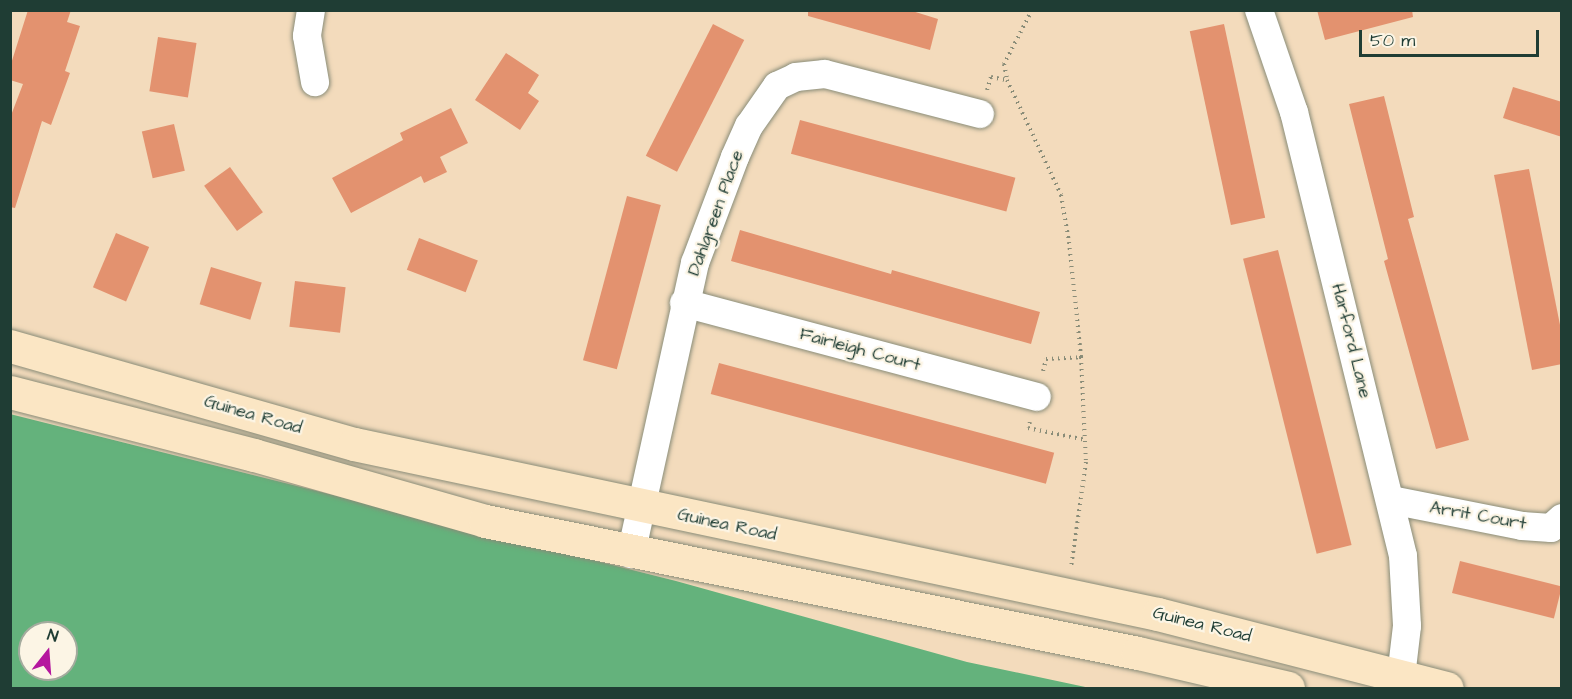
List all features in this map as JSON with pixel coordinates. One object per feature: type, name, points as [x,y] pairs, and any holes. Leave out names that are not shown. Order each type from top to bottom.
[{"type":"main road","name":"Guinea Road","points":[[10,346],[354,444],[640,507],[1158,614],[1447,688]]},
{"type":"main road","points":[[10,392],[254,455],[485,521],[631,554],[1138,653],[1288,688]]},
{"type":"street","points":[[311,10],[307,36],[315,82]]},
{"type":"street","name":"Harford Lane","points":[[1259,10],[1294,112],[1391,500],[1404,567],[1407,626],[1401,677]]},
{"type":"street","name":"Dahlgreen Place","points":[[631,554],[684,303],[735,157],[749,126],[777,86],[796,77],[825,74],[980,114]]},
{"type":"street","name":"Fairleigh Court","points":[[684,303],[1037,397]]},
{"type":"street","name":"Arrit Court","points":[[1391,500],[1521,525],[1551,528],[1562,518]]},
{"type":"path","points":[[1032,10],[1008,50],[1004,64],[1007,80],[1061,195],[1081,357],[1086,462],[1065,594]]},
{"type":"path","points":[[1081,357],[1046,359],[1028,428],[1086,440]]},
{"type":"green space","points":[[10,414],[676,581],[967,662],[1090,688],[11,688]]},
{"type":"building","points":[[28,10],[71,10],[67,22],[80,26],[65,71],[70,73],[51,125],[42,121],[15,208],[10,207],[10,118],[23,84],[10,80],[10,67]]},
{"type":"building","points":[[808,10],[909,10],[938,19],[930,50],[808,16]]},
{"type":"building","points":[[1317,10],[1412,10],[1413,17],[1325,40]]},
{"type":"building","points":[[713,24],[744,40],[677,172],[646,156]]},
{"type":"building","points":[[1224,24],[1265,218],[1231,225],[1190,31]]},
{"type":"building","points":[[158,37],[197,43],[188,97],[149,91]]},
{"type":"building","points":[[506,53],[539,75],[528,93],[539,101],[520,130],[475,100]]},
{"type":"building","points":[[1513,87],[1562,102],[1562,137],[1503,118]]},
{"type":"building","points":[[1384,96],[1414,217],[1408,219],[1469,440],[1436,449],[1384,261],[1388,259],[1349,104]]},
{"type":"building","points":[[451,108],[468,143],[440,157],[447,172],[424,183],[421,176],[351,213],[332,178],[403,140],[400,133]]},
{"type":"building","points":[[800,120],[1015,178],[1006,212],[791,154]]},
{"type":"building","points":[[174,124],[185,171],[153,178],[142,131]]},
{"type":"building","points":[[230,167],[263,212],[237,231],[204,186]]},
{"type":"building","points":[[1529,169],[1562,335],[1562,364],[1532,370],[1494,175]]},
{"type":"building","points":[[627,196],[661,205],[617,369],[583,360]]},
{"type":"building","points":[[740,230],[891,274],[892,270],[1040,312],[1031,344],[731,261]]},
{"type":"building","points":[[116,233],[149,247],[126,301],[93,287]]},
{"type":"building","points":[[419,238],[478,261],[466,292],[407,270]]},
{"type":"building","points":[[1278,250],[1352,545],[1317,554],[1243,259]]},
{"type":"building","points":[[211,267],[262,282],[250,320],[200,304]]},
{"type":"building","points":[[295,281],[346,287],[340,333],[289,327]]},
{"type":"building","points":[[719,363],[1054,453],[1046,484],[711,394]]},
{"type":"building","points":[[1460,561],[1562,586],[1554,618],[1452,593]]}]
